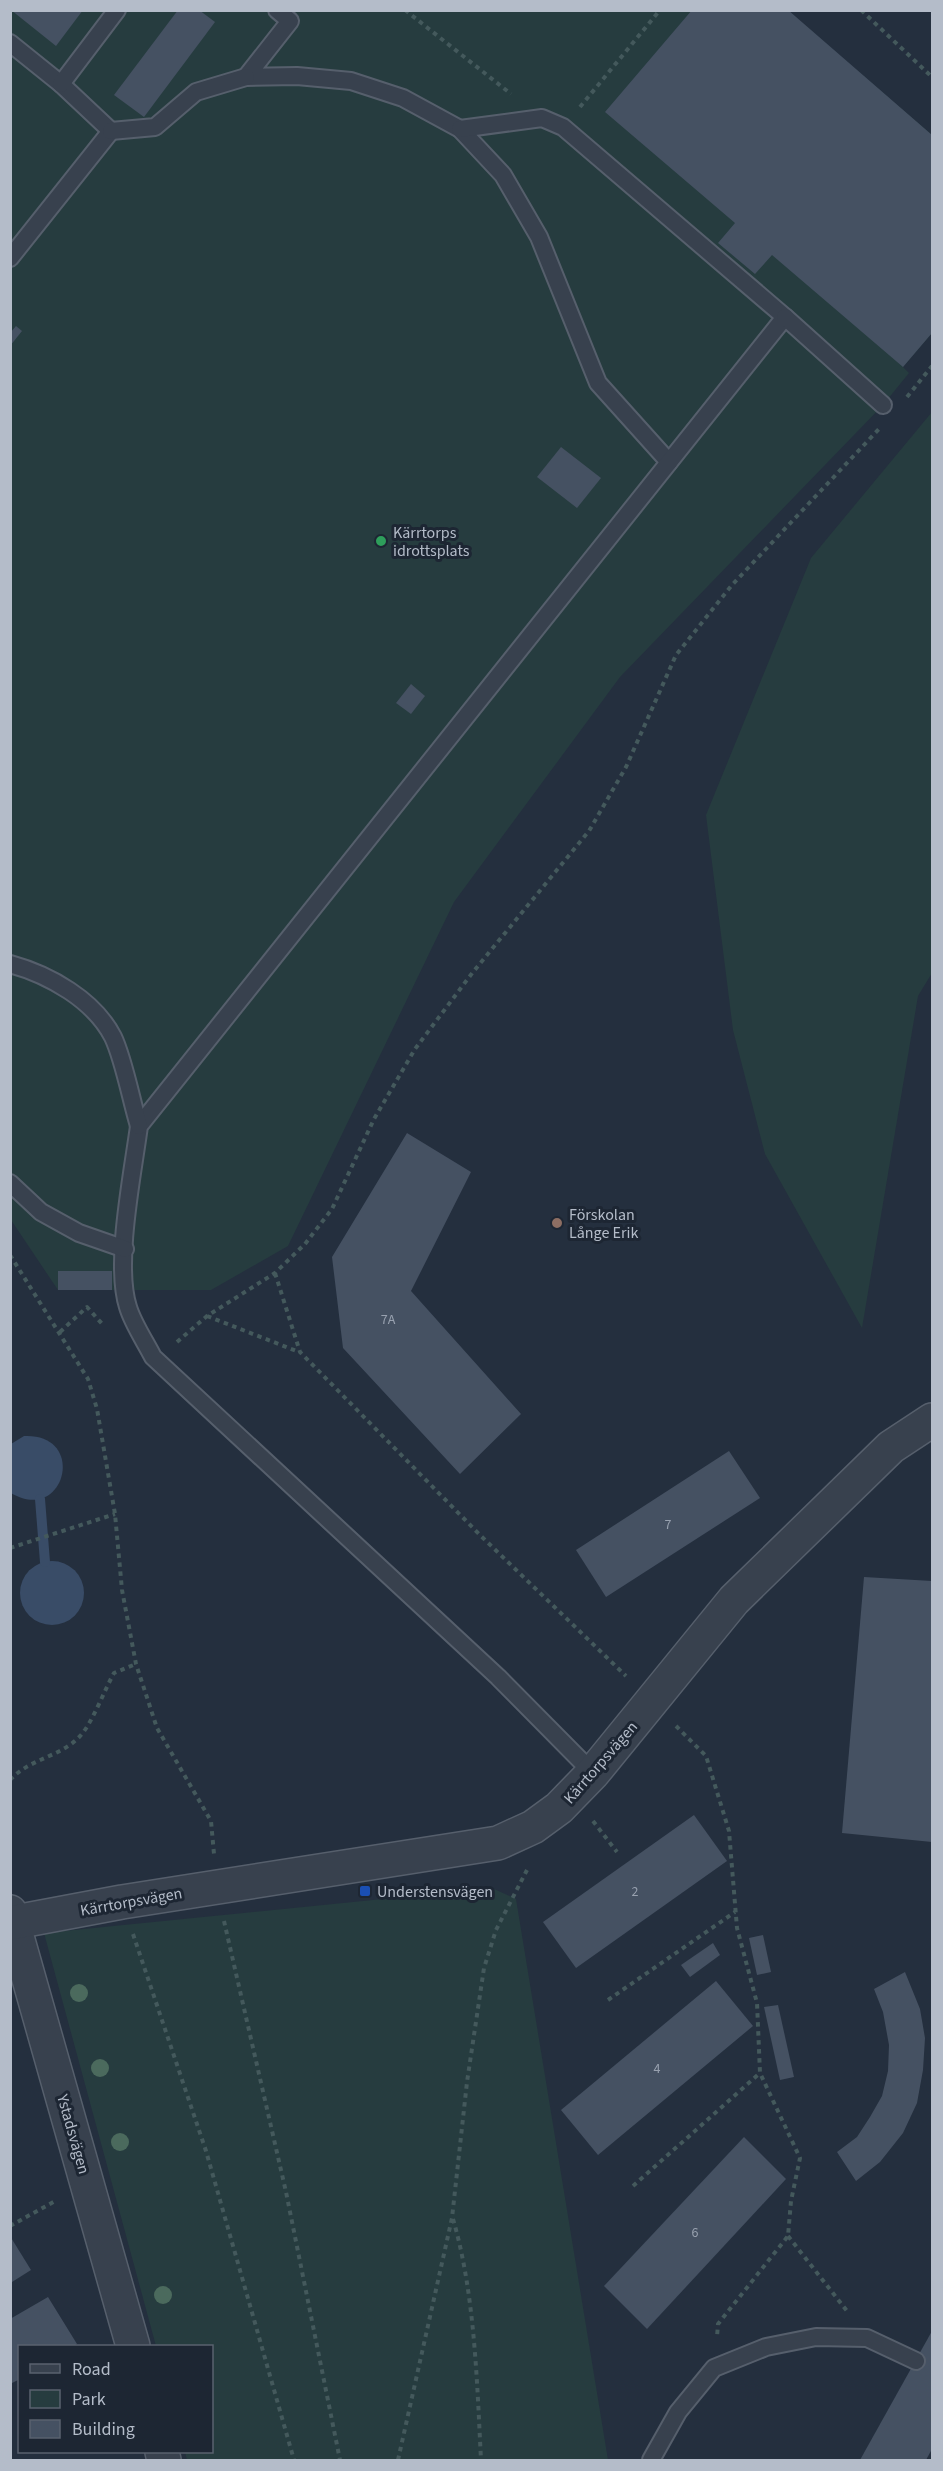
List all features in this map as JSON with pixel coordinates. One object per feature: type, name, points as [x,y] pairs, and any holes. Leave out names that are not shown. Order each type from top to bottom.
[{"type":"street","name":"Kärrtorpsvägen","points":[[12,1919],[498,1843],[533,1827],[559,1808],[593,1773],[734,1600],[891,1447],[933,1420]]},
{"type":"street","name":"Ystadsvägen","points":[[12,1919],[133,2345]]},
{"type":"lane","points":[[61,84],[117,10]]},
{"type":"lane","points":[[246,77],[290,21],[277,10]]},
{"type":"lane","points":[[10,43],[61,84],[111,130],[154,127],[196,92],[246,77],[297,76],[351,81],[403,98],[460,129],[503,175],[539,237],[598,383],[669,462]]},
{"type":"lane","points":[[460,129],[542,118],[563,127],[891,406]]},
{"type":"lane","points":[[10,258],[111,130]]},
{"type":"lane","points":[[139,1126],[785,317]]},
{"type":"lane","points":[[10,964],[25,968],[82,998],[112,1037],[139,1126],[125,1249],[125,1290],[128,1308],[153,1357],[498,1677],[593,1773]]},
{"type":"lane","points":[[10,1183],[42,1212],[79,1233],[125,1249]]},
{"type":"lane","points":[[651,2460],[678,2412],[714,2368],[766,2347],[816,2337],[867,2338],[916,2361]]},
{"type":"path","points":[[405,10],[542,118]]},
{"type":"path","points":[[563,127],[660,10]]},
{"type":"path","points":[[861,10],[933,77]]},
{"type":"path","points":[[891,406],[933,366]]},
{"type":"path","points":[[300,1352],[275,1274],[304,1244],[332,1209],[374,1119],[415,1049],[473,972],[589,831],[626,767],[676,655],[732,585],[885,423]]},
{"type":"path","points":[[10,1255],[88,1379],[97,1409],[115,1514],[122,1590],[136,1664],[157,1728],[211,1821],[218,1887],[298,2248],[340,2460]]},
{"type":"path","points":[[207,1316],[300,1352],[481,1536],[706,1756],[729,1831],[737,1928],[757,2003],[760,2073],[800,2158],[791,2201],[788,2236],[718,2324],[714,2368]]},
{"type":"path","points":[[10,1548],[115,1514]]},
{"type":"path","points":[[10,1780],[19,1770],[37,1759],[64,1749],[81,1735],[114,1673],[136,1664]]},
{"type":"path","points":[[591,1818],[616,1852]]},
{"type":"path","points":[[398,2460],[453,2218],[467,2082],[484,1968],[496,1930],[529,1866]]},
{"type":"path","points":[[122,1902],[206,2151],[294,2460]]},
{"type":"path","points":[[608,2000],[736,1911]]},
{"type":"path","points":[[633,2186],[760,2073]]},
{"type":"path","points":[[10,2226],[55,2200],[90,2190]]},
{"type":"path","points":[[453,2218],[459,2240],[477,2363],[481,2460]]},
{"type":"path","points":[[788,2236],[867,2338]]},
{"type":"green space","name":"Kärrtorps idrottsplats","points":[[11,11],[788,11],[932,135],[932,333],[903,367],[909,373],[883,405],[620,677],[454,902],[288,1246],[211,1290],[58,1290],[11,1220]]},
{"type":"green space","points":[[932,412],[932,973],[918,996],[862,1328],[765,1154],[733,1030],[706,815],[811,558]]},
{"type":"green space","points":[[492,1888],[516,1899],[608,2460],[187,2460],[185,2453],[213,2453],[213,2345],[156,2345],[44,1933]]},
{"type":"water","points":[[24,1436],[44,1439],[57,1448],[62,1461],[62,1475],[56,1488],[45,1497],[30,1500],[11,1493],[11,1444]]},
{"type":"water","points":[[52,1561],[64,1563],[75,1570],[82,1581],[84,1593],[82,1605],[75,1616],[64,1623],[52,1625],[40,1623],[29,1616],[22,1605],[20,1593],[22,1581],[29,1570],[40,1563]]},
{"type":"building","points":[[11,10],[83,10],[56,46]]},
{"type":"building","points":[[178,10],[199,10],[215,22],[144,117],[114,95]]},
{"type":"building","points":[[692,10],[788,10],[932,135],[932,333],[903,367],[772,255],[755,274],[718,243],[735,223],[605,112]]},
{"type":"building","points":[[16,326],[22,331],[10,346],[10,333]]},
{"type":"building","points":[[561,447],[601,478],[577,508],[537,477]]},
{"type":"building","points":[[411,684],[425,696],[411,714],[396,703]]},
{"type":"building","points":[[407,1133],[471,1172],[411,1291],[521,1414],[460,1474],[343,1348],[332,1257]]},
{"type":"building","points":[[58,1271],[112,1271],[112,1290],[58,1290]]},
{"type":"building","points":[[729,1451],[760,1498],[606,1597],[576,1550]]},
{"type":"building","points":[[864,1577],[932,1581],[932,1842],[842,1833]]},
{"type":"building","points":[[694,1815],[727,1861],[576,1968],[543,1922]]},
{"type":"building","points":[[763,1935],[771,1972],[757,1975],[749,1938]]},
{"type":"building","points":[[713,1943],[720,1955],[690,1977],[681,1965]]},
{"type":"building","points":[[905,1972],[920,2009],[925,2038],[923,2070],[917,2103],[903,2133],[880,2162],[856,2181],[837,2152],[857,2137],[870,2117],[882,2096],[888,2071],[889,2045],[883,2012],[874,1989]]},
{"type":"building","points":[[716,1981],[753,2026],[598,2155],[561,2110]]},
{"type":"building","points":[[778,2005],[794,2077],[780,2080],[764,2007]]},
{"type":"building","points":[[744,2137],[786,2179],[647,2329],[604,2286]]},
{"type":"building","points":[[10,2236],[31,2270],[12,2282],[10,2279]]},
{"type":"building","points":[[48,2297],[77,2344],[18,2345],[18,2380],[10,2384],[10,2319]]},
{"type":"building","points":[[932,2331],[932,2449],[926,2460],[860,2460]]},
{"type":"waterway","points":[[40,1499],[45,1562]]},
{"type":"place","name":"Kärrtorps idrottsplats","points":[[381,541]]},
{"type":"place","name":"Förskolan Långe Erik","points":[[557,1223]]},
{"type":"place","name":"Understensvägen","points":[[365,1891]]}]
